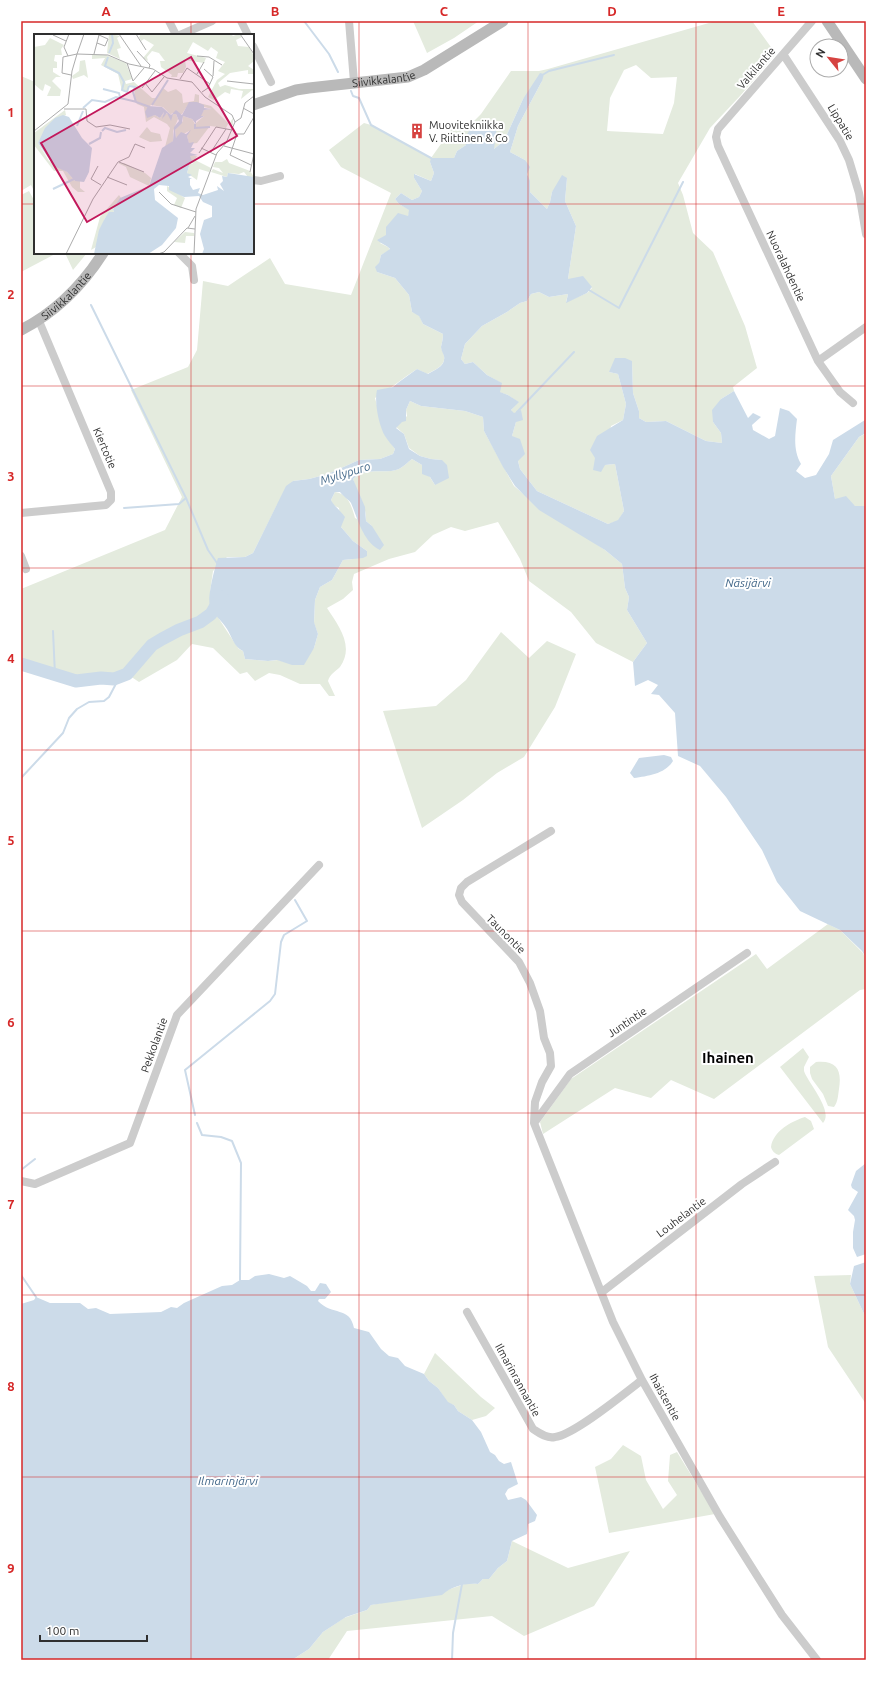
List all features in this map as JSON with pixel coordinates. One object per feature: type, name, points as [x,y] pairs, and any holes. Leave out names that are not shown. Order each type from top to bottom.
[{"type":"main road","name":"Siivikkalantie","points":[[254,105],[296,90],[354,82],[408,77],[424,70],[503,21]]},
{"type":"main road","points":[[827,21],[866,79]]},
{"type":"main road","name":"Siivikkalantie","points":[[21,330],[39,321],[74,292],[92,270],[102,254]]},
{"type":"street","points":[[169,21],[176,34]]},
{"type":"street","points":[[182,34],[212,21]]},
{"type":"street","points":[[241,21],[248,34]]},
{"type":"street","points":[[349,21],[354,82]]},
{"type":"street","name":"Valkilantie","points":[[718,129],[812,21]]},
{"type":"street","points":[[254,48],[271,82]]},
{"type":"street","name":"Lippatie","points":[[783,54],[840,140],[849,160],[859,193],[866,234]]},
{"type":"street","name":"Nuoralahdentie","points":[[718,129],[716,137],[718,146],[818,361],[840,392],[853,403]]},
{"type":"street","points":[[254,180],[261,181],[280,176]]},
{"type":"street","points":[[180,254],[192,266],[194,280]]},
{"type":"street","name":"Kiertotie","points":[[21,513],[106,505],[111,500],[112,492],[39,321]]},
{"type":"street","points":[[818,361],[866,327]]},
{"type":"street","points":[[21,556],[26,569]]},
{"type":"street","name":"Taunontie","points":[[534,1123],[536,1102],[542,1082],[551,1066],[550,1053],[544,1038],[540,1011],[530,983],[519,962],[473,916],[462,902],[459,895],[461,888],[467,882],[551,831]]},
{"type":"street","name":"Pekkolantie","points":[[21,1181],[35,1184],[130,1144],[177,1015],[319,865]]},
{"type":"street","name":"Juntintie","points":[[534,1123],[570,1074],[747,953]]},
{"type":"street","name":"Ihaistentie","points":[[534,1123],[613,1322],[642,1380],[720,1517],[782,1614],[817,1660]]},
{"type":"street","name":"Louhelantie","points":[[602,1292],[742,1184],[775,1162]]},
{"type":"street","name":"Ilmarinrannantie","points":[[467,1312],[533,1429],[541,1435],[556,1438],[570,1432],[642,1380]]},
{"type":"shaded area","points":[[413,21],[479,21],[454,38],[427,53]]},
{"type":"shaded area","points":[[716,21],[752,21],[776,54],[710,128],[678,183],[683,195],[693,233],[713,252],[745,326],[757,368],[733,387],[734,391],[721,399],[713,422],[721,433],[722,443],[706,441],[666,421],[646,422],[639,418],[639,411],[633,393],[632,361],[609,372],[618,374],[626,404],[623,420],[611,426],[605,465],[615,464],[624,511],[618,521],[608,524],[537,491],[520,469],[512,436],[516,422],[511,410],[518,402],[508,395],[499,392],[501,383],[487,375],[473,362],[465,364],[461,359],[465,344],[482,326],[520,303],[527,301],[531,294],[539,292],[549,297],[568,294],[566,302],[587,293],[592,288],[588,283],[568,279],[576,226],[565,201],[567,178],[552,192],[547,209],[530,192],[525,160],[510,152],[518,126],[542,81],[523,99],[504,141],[494,149],[493,125],[488,130],[471,128],[466,145],[457,151],[454,158],[430,162],[434,173],[431,181],[415,174],[414,178],[422,191],[419,197],[412,200],[401,193],[395,199],[399,204],[410,210],[408,216],[380,243],[388,247],[390,250],[381,255],[377,272],[395,278],[409,295],[412,312],[419,315],[423,324],[443,334],[441,349],[444,359],[439,367],[427,374],[417,369],[375,398],[385,435],[395,449],[393,454],[380,459],[359,460],[328,474],[293,481],[277,505],[253,553],[245,557],[227,557],[213,571],[210,605],[239,649],[243,651],[245,659],[268,661],[278,660],[292,664],[314,648],[318,634],[314,623],[315,600],[320,587],[332,580],[343,560],[353,559],[367,551],[353,541],[341,527],[339,508],[333,505],[331,500],[335,492],[343,495],[349,501],[355,518],[372,526],[366,521],[365,510],[353,479],[359,475],[370,472],[393,471],[404,466],[412,459],[422,465],[435,485],[442,460],[420,456],[409,448],[404,434],[396,427],[407,416],[406,410],[410,401],[421,406],[465,411],[483,417],[484,431],[514,486],[527,497],[605,550],[622,564],[625,588],[629,597],[627,610],[647,643],[633,662],[596,643],[571,612],[529,581],[520,559],[498,522],[465,531],[451,527],[433,535],[415,552],[389,559],[354,574],[352,582],[353,590],[343,599],[327,608],[340,629],[346,651],[340,667],[331,675],[328,681],[335,696],[329,696],[320,684],[300,684],[280,675],[269,673],[255,681],[247,672],[240,674],[213,648],[192,644],[177,660],[139,682],[127,674],[114,679],[101,678],[76,681],[21,664],[21,589],[165,530],[182,497],[131,390],[188,367],[197,350],[203,281],[228,286],[270,258],[285,284],[351,295],[391,193],[341,167],[329,150],[364,123],[371,125],[431,158],[458,120],[468,127],[481,114],[511,71],[539,71]],"holes":[[[636,65],[651,78],[677,77],[674,103],[663,134],[607,131],[610,98],[624,70]]]},
{"type":"shaded area","points":[[21,76],[34,82],[34,191],[31,185],[21,191]]},
{"type":"shaded area","points":[[29,191],[34,200],[34,254],[55,254],[21,272],[21,195]]},
{"type":"shaded area","points":[[65,254],[86,254],[73,270]]},
{"type":"shaded area","points":[[865,434],[866,506],[855,506],[835,499],[831,476],[859,437]]},
{"type":"shaded area","points":[[501,632],[529,658],[547,641],[576,654],[555,707],[524,757],[497,773],[463,800],[422,828],[383,711],[436,706],[466,680]]},
{"type":"shaded area","points":[[828,924],[840,930],[866,958],[866,989],[860,990],[714,1099],[671,1080],[651,1098],[615,1088],[543,1134],[540,1122],[571,1079],[756,954],[767,969]]},
{"type":"shaded area","points":[[803,1048],[809,1057],[804,1067],[804,1071],[823,1104],[826,1118],[823,1123],[780,1067]]},
{"type":"shaded area","points":[[816,1062],[829,1063],[839,1072],[839,1089],[837,1101],[834,1107],[828,1106],[823,1094],[812,1079],[810,1067]]},
{"type":"shaded area","points":[[805,1117],[811,1121],[814,1129],[779,1155],[775,1153],[771,1147],[775,1136],[789,1124]]},
{"type":"shaded area","points":[[851,1275],[850,1284],[866,1318],[866,1404],[828,1347],[814,1276]]},
{"type":"shaded area","points":[[435,1353],[481,1397],[495,1408],[486,1416],[472,1420],[458,1411],[454,1405],[448,1403],[438,1388],[429,1381],[424,1374]]},
{"type":"shaded area","points":[[623,1445],[641,1456],[646,1480],[663,1509],[677,1495],[668,1481],[670,1455],[677,1452],[715,1514],[609,1533],[595,1467],[611,1459]]},
{"type":"shaded area","points":[[512,1541],[568,1568],[630,1551],[594,1606],[524,1636],[492,1616],[347,1631],[328,1660],[292,1660],[309,1649],[323,1632],[344,1618],[367,1610],[371,1605],[447,1590],[468,1583],[478,1584],[483,1579],[489,1579],[498,1568],[507,1561]]},
{"type":"water","name":"Näsijärvi","points":[[540,73],[544,74],[542,81],[518,126],[510,152],[525,160],[530,167],[527,174],[530,181],[530,192],[547,209],[552,192],[562,175],[567,178],[565,201],[576,226],[568,279],[583,276],[592,287],[587,293],[566,303],[568,294],[549,297],[539,292],[531,294],[527,301],[520,303],[482,326],[465,344],[461,359],[465,364],[473,362],[487,375],[502,383],[500,392],[519,402],[511,410],[514,413],[521,410],[523,420],[516,422],[512,436],[520,439],[525,454],[518,461],[520,469],[537,491],[608,524],[618,520],[624,511],[615,464],[605,465],[601,472],[593,470],[595,458],[590,450],[597,436],[623,420],[626,404],[618,374],[609,372],[615,358],[625,358],[632,361],[633,393],[639,411],[639,418],[646,422],[666,421],[706,441],[722,443],[721,433],[713,422],[712,410],[721,399],[734,391],[748,418],[753,413],[761,417],[752,425],[753,430],[769,439],[775,436],[780,408],[789,411],[797,419],[795,437],[798,459],[801,464],[796,471],[805,478],[816,475],[829,454],[833,440],[865,420],[866,421],[866,433],[859,437],[831,476],[835,499],[846,496],[855,506],[866,506],[866,958],[862,951],[840,930],[800,911],[777,882],[762,850],[726,797],[700,766],[678,756],[675,713],[659,695],[651,694],[658,685],[648,680],[635,686],[633,662],[647,643],[627,610],[629,597],[625,588],[622,564],[605,550],[539,510],[515,486],[484,431],[483,417],[465,411],[421,406],[410,401],[406,410],[406,421],[402,422],[396,428],[404,434],[409,449],[420,456],[442,460],[447,465],[449,478],[435,485],[430,477],[422,474],[422,465],[412,459],[404,466],[394,471],[370,472],[359,475],[353,479],[365,507],[366,521],[372,526],[384,545],[380,550],[369,542],[365,536],[351,503],[340,492],[335,492],[331,500],[345,517],[341,527],[353,541],[367,551],[367,556],[363,558],[343,560],[332,580],[320,587],[315,600],[314,622],[318,634],[314,648],[304,665],[292,665],[277,660],[268,661],[245,659],[243,651],[235,644],[227,629],[210,606],[210,589],[218,558],[245,557],[253,553],[286,486],[293,481],[328,474],[359,460],[380,459],[393,454],[395,449],[385,436],[379,420],[376,401],[377,390],[393,387],[417,369],[428,374],[442,365],[444,359],[441,347],[443,334],[423,324],[419,316],[412,312],[409,295],[395,278],[377,272],[375,267],[379,263],[381,255],[390,249],[377,240],[386,235],[386,227],[398,213],[408,216],[409,210],[399,204],[395,199],[401,193],[412,200],[419,197],[422,191],[414,178],[414,174],[431,181],[434,173],[430,162],[431,158],[454,158],[457,151],[466,145],[464,139],[471,128],[488,130],[493,125],[497,126],[494,149],[504,141],[523,99]]},
{"type":"water","points":[[664,755],[671,757],[673,761],[661,772],[634,778],[630,773],[639,758]]},
{"type":"water","points":[[866,1163],[866,1254],[857,1257],[853,1248],[855,1220],[854,1216],[848,1210],[858,1192],[852,1188],[851,1185],[856,1171]]},
{"type":"water","points":[[866,1262],[866,1318],[850,1284],[854,1266]]},
{"type":"water","name":"Ilmarinjärvi","points":[[269,1274],[284,1278],[290,1276],[307,1286],[311,1291],[315,1291],[320,1283],[326,1284],[331,1292],[325,1299],[319,1299],[318,1301],[323,1306],[345,1314],[352,1321],[354,1328],[369,1332],[381,1349],[389,1356],[398,1358],[405,1366],[424,1374],[429,1381],[438,1388],[448,1402],[472,1420],[481,1432],[490,1452],[504,1464],[511,1462],[518,1484],[508,1489],[505,1494],[508,1500],[521,1497],[526,1500],[537,1515],[535,1521],[528,1524],[527,1534],[512,1541],[507,1561],[498,1568],[489,1579],[483,1579],[478,1584],[468,1584],[450,1589],[442,1595],[371,1605],[367,1610],[346,1617],[323,1632],[309,1649],[292,1660],[21,1660],[21,1304],[34,1300],[36,1297],[50,1303],[80,1303],[88,1309],[96,1308],[110,1314],[161,1312],[171,1307],[177,1308],[184,1303],[222,1286],[232,1285],[240,1280],[249,1280],[255,1276]]},
{"type":"waterway","points":[[304,21],[329,54],[338,72]]},
{"type":"waterway","points":[[544,74],[549,71],[614,55]]},
{"type":"waterway","points":[[351,91],[353,96],[359,98],[371,125],[431,158]]},
{"type":"waterway","points":[[589,290],[619,308],[683,182]]},
{"type":"waterway","points":[[91,305],[186,498],[208,550],[217,563]]},
{"type":"waterway","points":[[517,412],[574,352]]},
{"type":"waterway","points":[[124,508],[179,504],[186,498]]},
{"type":"waterway","name":"Myllypuro","points":[[21,664],[76,681],[101,678],[114,679],[127,674],[152,645],[179,630],[200,622],[211,614],[222,597]]},
{"type":"waterway","points":[[53,631],[55,675]]},
{"type":"waterway","points":[[21,778],[63,733],[69,718],[77,709],[89,702],[104,701],[109,697],[119,678]]},
{"type":"waterway","points":[[195,1115],[185,1070],[270,1001],[275,994],[281,942],[284,935],[307,921],[295,900]]},
{"type":"waterway","points":[[197,1123],[202,1135],[221,1137],[232,1141],[241,1163],[240,1280]]},
{"type":"waterway","points":[[21,1170],[35,1159]]},
{"type":"waterway","points":[[21,1275],[36,1297]]},
{"type":"waterway","points":[[452,1660],[453,1633],[462,1584]]},
{"type":"place","name":"Muovitekniikka V. Riittinen & Co","points":[[417,131]]},
{"type":"district","name":"Ihainen","points":[[728,1057]]}]
